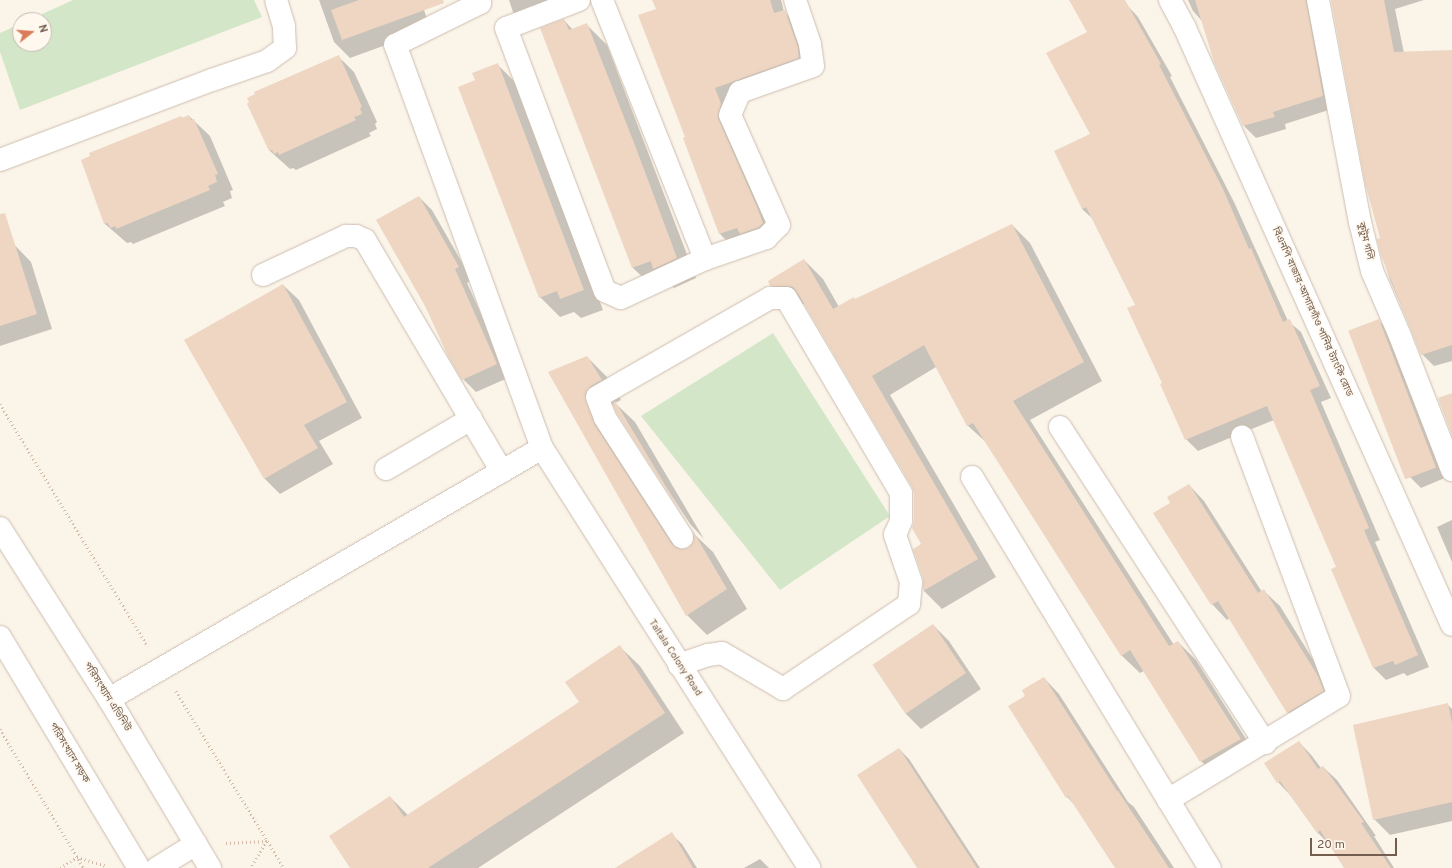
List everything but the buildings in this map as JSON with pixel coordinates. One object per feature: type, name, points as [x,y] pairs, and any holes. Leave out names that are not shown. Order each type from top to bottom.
[{"type":"street","points":[[0,160],[212,80],[268,61],[285,48],[284,26],[276,0]]},
{"type":"street","name":"Taltala Colony Road","points":[[479,0],[480,3],[396,45],[542,448],[810,868]]},
{"type":"street","points":[[579,0],[506,28],[605,291],[621,298],[705,259],[766,238],[779,225],[730,115],[740,92],[813,66],[810,44],[795,0]]},
{"type":"street","points":[[602,0],[705,259]]},
{"type":"street","name":"বিএনপি বাজার-আগারগাঁও পানির ট্যাংকি রোড","points":[[1170,0],[1188,34],[1450,617]]},
{"type":"street","name":"কুটুম গলি","points":[[1318,0],[1360,222],[1372,270],[1400,336],[1452,470]]},
{"type":"street","points":[[263,275],[346,236],[356,236],[365,240],[502,472]]},
{"type":"street","points":[[680,665],[708,655],[722,653],[783,689],[910,604],[911,582],[895,535],[901,521],[901,494],[786,298],[770,298],[597,397],[605,418],[682,537]]},
{"type":"street","points":[[386,469],[471,419]]},
{"type":"street","points":[[1060,427],[1265,742]]},
{"type":"street","points":[[1168,800],[1339,696],[1242,437]]},
{"type":"street","points":[[109,699],[542,448]]},
{"type":"street","points":[[972,476],[1210,868]]},
{"type":"street","name":"পরিসংখ্যান এভিনিউ","points":[[0,528],[109,699],[210,868]]},
{"type":"street","name":"পরিসংখ্যান সড়ক","points":[[0,637],[138,868]]},
{"type":"street","points":[[157,868],[196,844]]},
{"type":"path","points":[[0,404],[284,868]]},
{"type":"path","points":[[0,729],[84,868]]},
{"type":"path","points":[[196,844],[267,841]]},
{"type":"path","points":[[251,868],[267,841]]},
{"type":"path","points":[[60,868],[77,857],[114,868]]},
{"type":"green space","points":[[73,0],[254,0],[262,17],[20,110],[0,52],[0,33],[12,28],[12,52],[52,52],[52,12],[47,12]]},
{"type":"green space","points":[[773,333],[890,516],[780,590],[641,416]]}]
